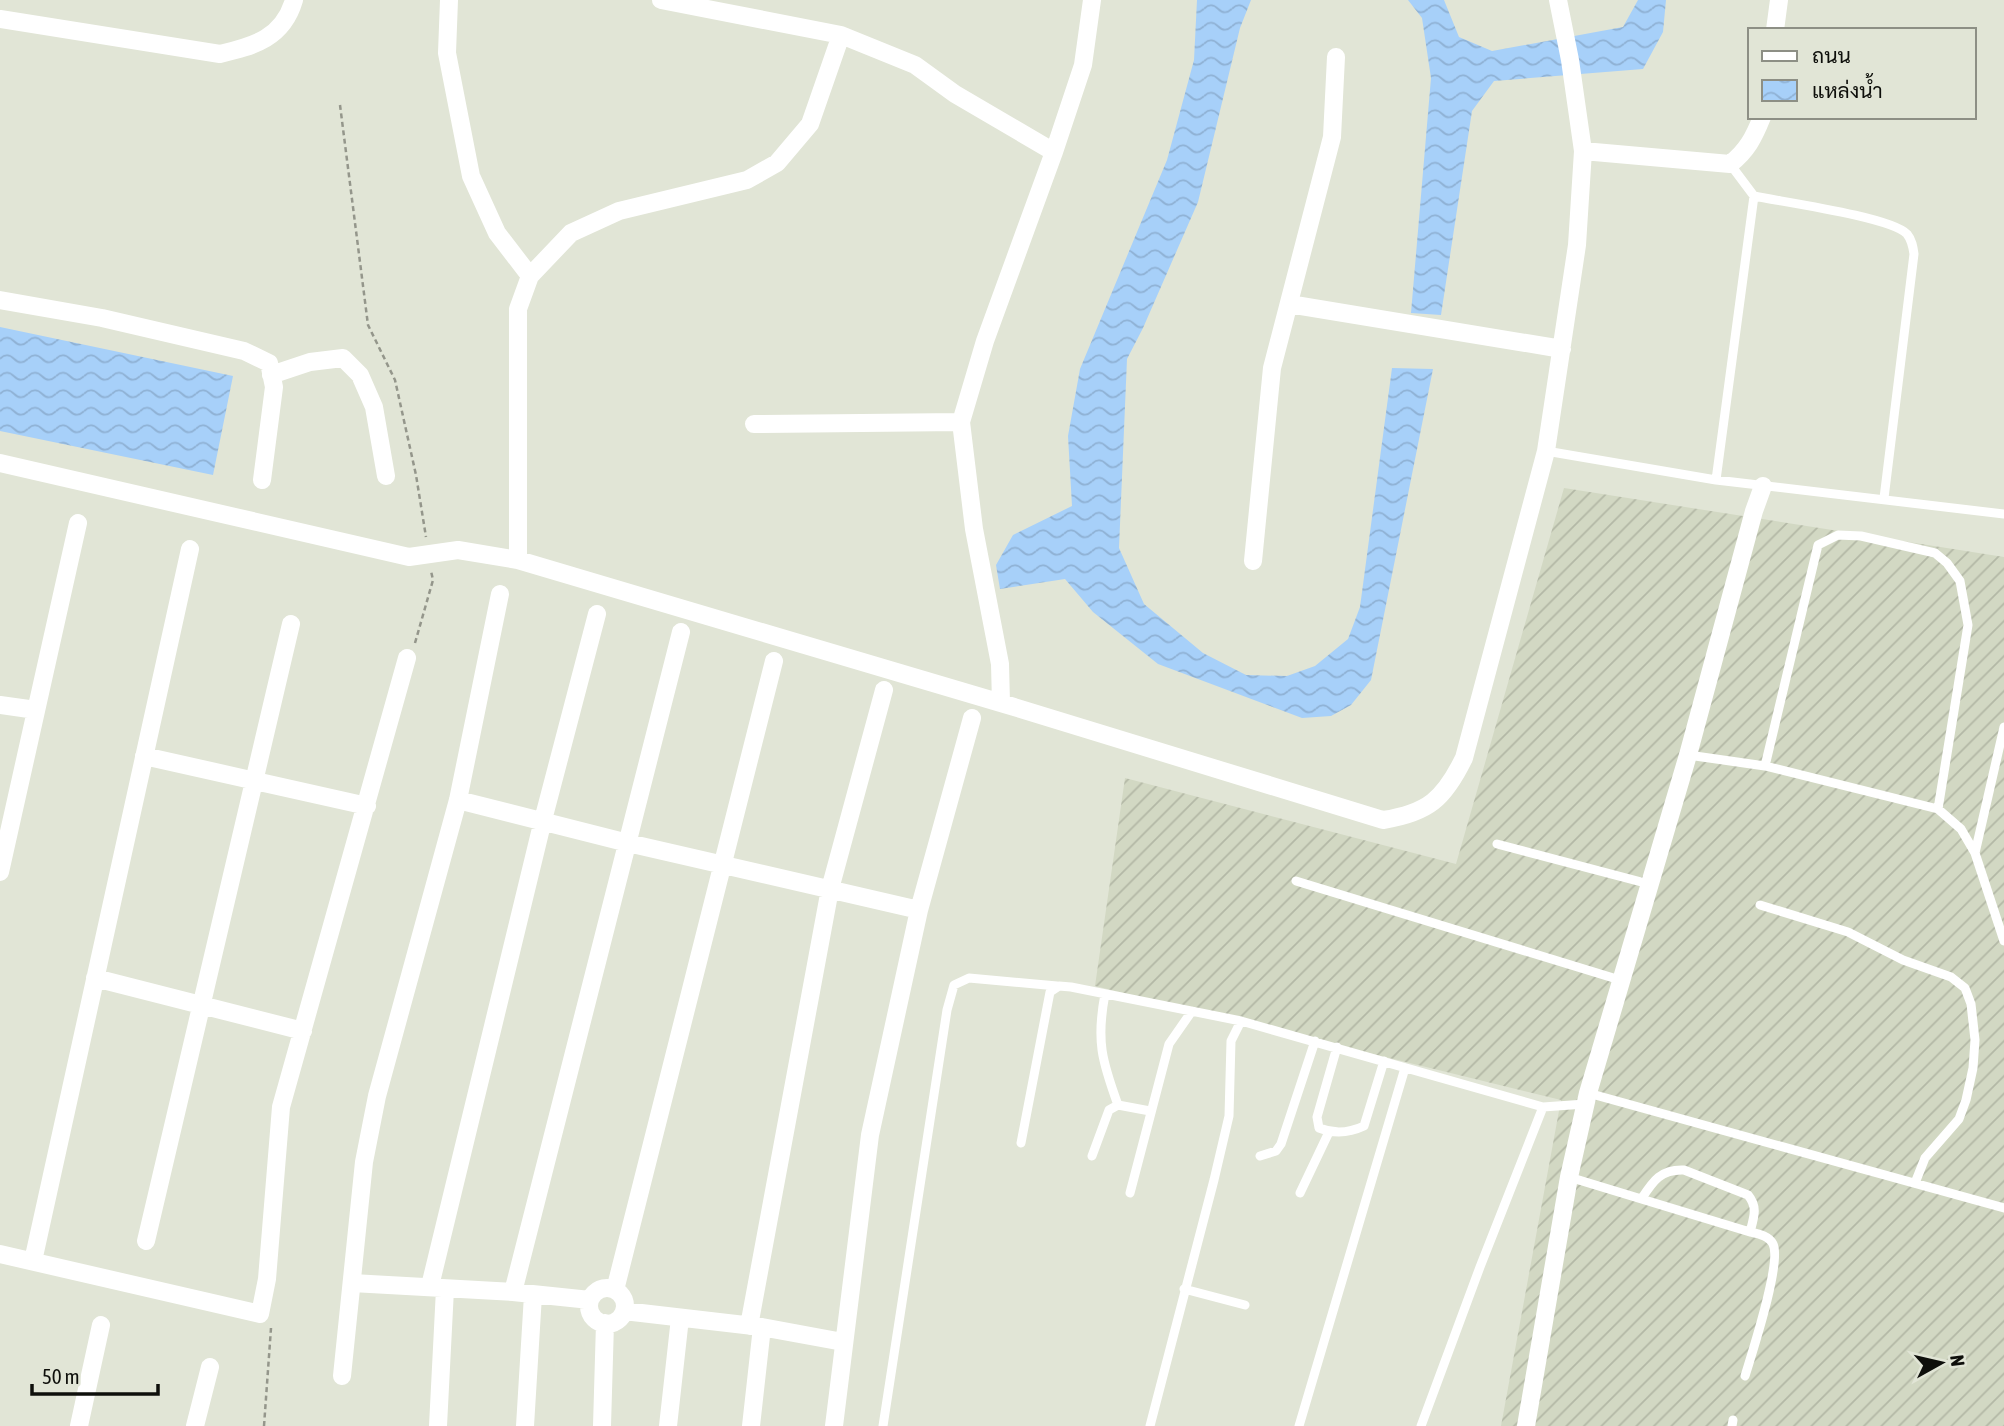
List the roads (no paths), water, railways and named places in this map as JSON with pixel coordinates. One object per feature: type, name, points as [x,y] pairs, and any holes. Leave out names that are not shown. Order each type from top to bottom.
[{"type":"street","points":[[0,19],[220,54],[253,47],[267,39],[286,18],[294,0]]},
{"type":"street","points":[[449,0],[447,53],[471,176],[497,233],[530,276]]},
{"type":"street","points":[[661,0],[841,35],[915,65],[955,94],[1054,152]]},
{"type":"street","points":[[1001,703],[1000,664],[974,529],[961,422],[985,341],[1083,65],[1091,0]]},
{"type":"street","points":[[0,463],[409,557],[458,550],[518,560],[1383,820],[1409,816],[1442,794],[1454,779],[1464,758],[1546,451],[1577,245],[1583,150],[1558,0]]},
{"type":"street","points":[[1775,28],[1779,0]]},
{"type":"street","points":[[518,560],[518,309],[530,276],[571,233],[619,211],[747,180],[778,163],[810,124],[841,35]]},
{"type":"street","points":[[1252,561],[1272,368],[1332,137],[1336,57]]},
{"type":"street","points":[[1583,150],[1730,164],[1754,139],[1761,119]]},
{"type":"street","points":[[0,300],[102,318],[244,351],[269,363],[274,387],[261,480]]},
{"type":"street","points":[[1289,304],[1562,349]]},
{"type":"street","points":[[271,375],[310,362],[343,358],[360,375],[374,407],[386,477]]},
{"type":"street","points":[[754,424],[961,422]]},
{"type":"street","points":[[1526,1426],[1569,1177],[1586,1098],[1688,755],[1763,486]]},
{"type":"street","points":[[0,872],[79,523]]},
{"type":"street","points":[[33,1261],[190,549]]},
{"type":"street","points":[[342,1376],[364,1161],[377,1096],[458,800],[500,594]]},
{"type":"street","points":[[438,1426],[438,1288],[543,820],[597,614]]},
{"type":"street","points":[[146,1241],[291,624]]},
{"type":"street","points":[[513,1292],[681,632]]},
{"type":"street","points":[[0,1254],[260,1314],[267,1279],[281,1107],[411,652]]},
{"type":"street","points":[[615,1290],[774,661]]},
{"type":"street","points":[[751,1426],[755,1327],[830,889],[884,690]]},
{"type":"street","points":[[0,705],[36,710]]},
{"type":"street","points":[[834,1426],[870,1135],[919,910],[972,718]]},
{"type":"street","points":[[144,756],[367,806]]},
{"type":"street","points":[[458,800],[628,843],[919,910]]},
{"type":"street","points":[[95,978],[303,1031]]},
{"type":"street","points":[[352,1283],[513,1292],[590,1300]]},
{"type":"street","points":[[603,1288],[615,1290],[624,1299],[624,1311],[617,1321],[605,1323],[594,1318],[590,1312],[590,1300],[603,1288]]},
{"type":"street","points":[[525,1426],[533,1295]]},
{"type":"street","points":[[624,1311],[755,1327],[843,1342]]},
{"type":"street","points":[[668,1426],[680,1318]]},
{"type":"street","points":[[602,1426],[605,1323]]},
{"type":"street","points":[[79,1426],[101,1325]]},
{"type":"street","points":[[195,1426],[210,1367]]},
{"type":"lane","points":[[1730,164],[1755,196],[1853,215],[1899,228],[1909,236],[1914,254],[1884,498]]},
{"type":"lane","points":[[1716,480],[1755,196]]},
{"type":"lane","points":[[1546,451],[1716,480],[2004,514]]},
{"type":"lane","points":[[1765,766],[1818,545],[1838,535],[1861,536],[1935,553],[1947,563],[1960,581],[1968,625],[1938,809]]},
{"type":"lane","points":[[1975,853],[2004,727]]},
{"type":"lane","points":[[1688,755],[1765,766],[1938,809],[1961,829],[1975,853],[2004,941]]},
{"type":"lane","points":[[1497,844],[1649,884]]},
{"type":"lane","points":[[1296,881],[1620,980]]},
{"type":"lane","points":[[1760,905],[1848,932],[1903,960],[1951,976],[1965,988],[1971,1004],[1975,1040],[1973,1068],[1966,1100],[1959,1119],[1925,1158],[1915,1183]]},
{"type":"lane","points":[[883,1426],[947,1010],[954,985],[969,978],[1071,987],[1241,1021],[1543,1107],[1586,1098],[2004,1208]]},
{"type":"lane","points":[[1021,1143],[1050,992],[1059,986]]},
{"type":"lane","points":[[1105,994],[1099,1024],[1100,1042],[1104,1067],[1118,1105]]},
{"type":"lane","points":[[1130,1193],[1169,1044],[1192,1011]]},
{"type":"lane","points":[[1150,1426],[1229,1116],[1229,1055],[1231,1041],[1241,1021]]},
{"type":"lane","points":[[1260,1156],[1276,1151],[1281,1144],[1315,1041]]},
{"type":"lane","points":[[1337,1047],[1317,1117],[1319,1128],[1329,1132],[1352,1131],[1364,1126],[1384,1061]]},
{"type":"lane","points":[[1298,1426],[1405,1068]]},
{"type":"lane","points":[[1092,1156],[1109,1110],[1118,1105],[1150,1111]]},
{"type":"lane","points":[[1421,1426],[1543,1107]]},
{"type":"lane","points":[[1300,1193],[1329,1132]]},
{"type":"lane","points":[[1642,1198],[1654,1179],[1672,1169],[1684,1170],[1748,1195],[1755,1202],[1750,1232]]},
{"type":"lane","points":[[1569,1177],[1767,1237],[1773,1243],[1776,1265],[1745,1376]]},
{"type":"lane","points":[[1184,1289],[1245,1305]]},
{"type":"water","points":[[1197,0],[1251,0],[1240,28],[1198,202],[1127,359],[1119,548],[1144,604],[1203,653],[1246,675],[1287,676],[1315,666],[1348,639],[1360,607],[1392,368],[1433,369],[1371,680],[1351,705],[1331,716],[1302,718],[1158,664],[1093,612],[1065,579],[1000,589],[996,565],[1013,535],[1072,506],[1068,436],[1080,369],[1167,160],[1194,60]]},
{"type":"water","points":[[1408,0],[1444,0],[1459,37],[1492,51],[1623,27],[1638,0],[1666,0],[1663,32],[1643,69],[1494,81],[1472,111],[1441,315],[1411,313],[1431,78],[1422,18]]},
{"type":"water","points":[[0,327],[233,376],[213,475],[0,431]]}]
